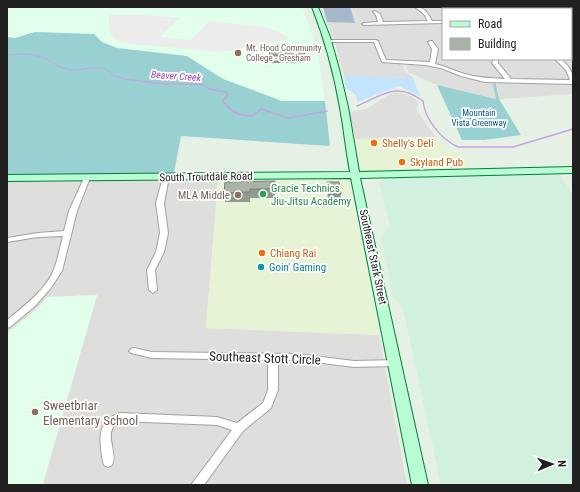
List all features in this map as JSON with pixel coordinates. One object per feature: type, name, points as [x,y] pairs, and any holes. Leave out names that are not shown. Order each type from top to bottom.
[{"type":"main road","name":"Southeast Stark Street","points":[[315,7],[328,41],[344,107],[355,175],[396,363],[420,485]]},
{"type":"main road","name":"South Troutdale Road","points":[[7,178],[355,175],[573,170]]},
{"type":"street","points":[[417,7],[426,13],[431,23]]},
{"type":"street","points":[[375,12],[381,23]]},
{"type":"street","points":[[364,24],[442,22]]},
{"type":"street","points":[[328,41],[376,41],[384,61],[432,64],[474,78],[490,81],[573,81],[568,69],[559,60]]},
{"type":"street","points":[[430,42],[434,49],[432,64]]},
{"type":"street","points":[[496,60],[495,63],[510,81]]},
{"type":"street","points":[[153,290],[151,270],[160,252],[164,232],[160,203],[166,177]]},
{"type":"street","points":[[7,325],[32,304],[50,282],[61,262],[73,211],[87,178]]},
{"type":"street","points":[[7,240],[38,235],[68,233]]},
{"type":"street","name":"Southeast Stott Circle","points":[[134,351],[152,355],[298,357],[354,364],[396,363]]},
{"type":"street","points":[[197,485],[239,428],[267,405],[273,390],[273,357]]},
{"type":"street","points":[[108,462],[106,428],[109,422],[120,417],[217,421],[239,428]]},
{"type":"shaded area","name":"Mt. Hood Community College - Gresham","points":[[7,7],[302,7],[317,49],[325,101],[283,101],[223,79],[187,56],[117,48],[102,42],[96,36],[35,32],[15,38],[7,37]]},
{"type":"shaded area","points":[[323,7],[350,7],[355,23],[327,22]]},
{"type":"shaded area","points":[[350,7],[573,7],[573,35],[572,8],[442,8],[442,60],[572,60],[572,44],[573,63],[567,63],[573,64],[573,94],[499,99],[497,84],[493,84],[496,99],[437,85],[408,72],[406,64],[403,64],[404,70],[413,78],[344,76],[335,43],[327,22],[354,22]]},
{"type":"shaded area","points":[[109,15],[144,15],[179,18],[160,37],[191,40],[209,21],[264,27],[277,31],[290,39],[221,52],[123,43],[114,38],[109,30]]},
{"type":"shaded area","points":[[344,76],[413,78],[420,96],[399,86],[357,102],[356,95],[346,88]]},
{"type":"shaded area","points":[[396,92],[413,97],[418,101],[417,111],[436,137],[356,139],[349,112],[368,108],[388,95]]},
{"type":"shaded area","points":[[436,137],[447,148],[461,152],[470,170],[368,172],[362,169],[356,139]]},
{"type":"shaded area","points":[[559,174],[573,194],[573,485],[441,485],[403,309],[393,297],[381,237],[390,226],[379,183],[383,179],[391,178]]},
{"type":"shaded area","points":[[342,179],[348,181],[377,311],[379,335],[206,328],[218,180]]},
{"type":"shaded area","points":[[218,180],[206,328],[379,335],[407,485],[43,485],[97,295],[48,297],[25,320],[7,333],[7,182]]},
{"type":"shaded area","name":"Sweetbriar Elementary School","points":[[97,295],[42,485],[7,485],[7,333],[37,309],[48,297]]},
{"type":"green space","points":[[35,32],[94,34],[102,42],[117,48],[187,56],[223,79],[282,101],[325,101],[330,146],[181,136],[174,173],[7,175],[7,37],[15,38]]},
{"type":"green space","name":"Mountain Vista Greenway","points":[[493,84],[496,84],[499,99],[521,135],[484,140],[462,140],[437,85],[496,99]]},
{"type":"building","points":[[304,49],[305,55],[270,56],[269,50]]},
{"type":"building","points":[[275,181],[275,189],[250,189],[250,192],[224,193],[225,182]]},
{"type":"building","points":[[327,182],[339,182],[341,194],[329,194]]},
{"type":"waterway","name":"Beaver Creek","points":[[7,55],[33,55],[67,69],[77,70],[99,68],[109,71],[112,75],[124,79],[148,82]]},
{"type":"waterway","name":"Beaver Creek","points":[[148,82],[166,84],[202,84],[209,89],[226,92],[228,94],[223,101],[226,105],[232,111],[244,115],[253,116],[261,109],[288,118],[327,111]]},
{"type":"waterway","name":"Beaver Creek","points":[[148,82],[155,83]]},
{"type":"waterway","points":[[357,106],[382,94],[390,92],[398,91],[414,95],[423,101],[424,108],[430,122],[440,134],[458,147],[513,147],[573,129]]},
{"type":"place","name":"Mt. Hood Community College - Gresham","points":[[238,53]]},
{"type":"place","name":"Shelly's Deli","points":[[374,143]]},
{"type":"place","name":"Skyland Pub","points":[[402,162]]},
{"type":"place","name":"Gracie Technics Jiu-Jitsu Academy","points":[[263,194]]},
{"type":"place","name":"MLA Middle","points":[[238,195]]},
{"type":"place","name":"Chiang Rai","points":[[262,253]]},
{"type":"place","name":"Goin' Gaming","points":[[261,267]]},
{"type":"place","name":"Sweetbriar Elementary School","points":[[35,412]]}]
